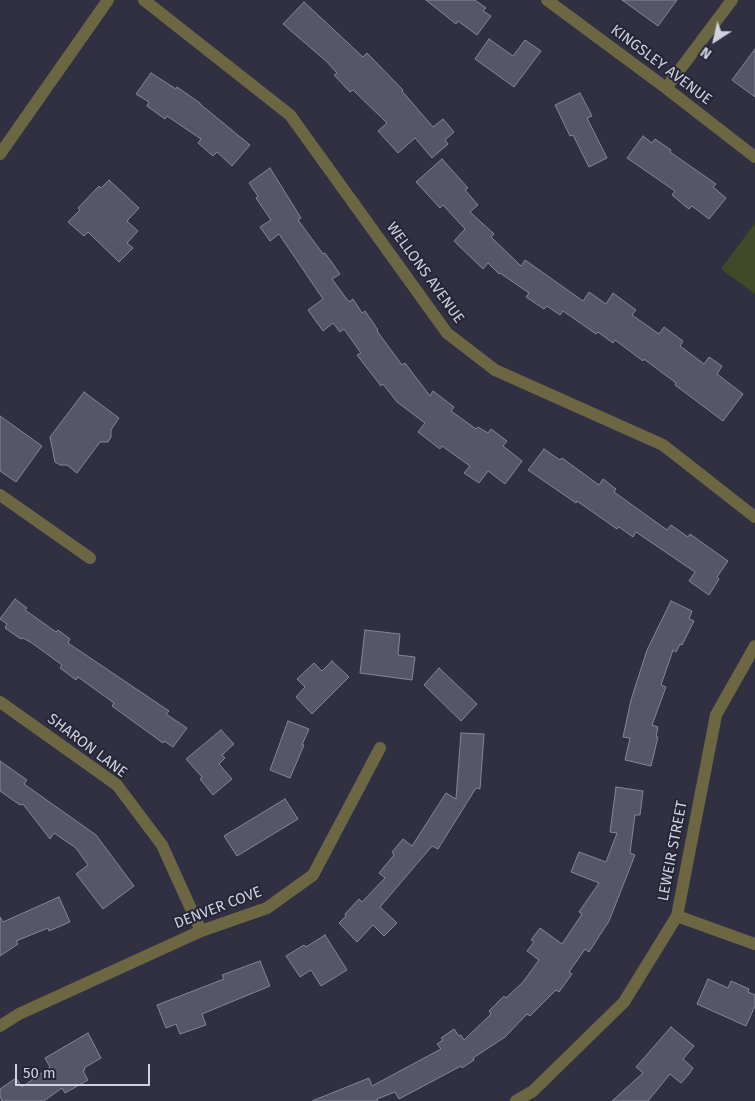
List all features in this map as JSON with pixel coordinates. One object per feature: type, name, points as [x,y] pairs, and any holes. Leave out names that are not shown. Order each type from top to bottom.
[{"type":"street","points":[[0,154],[108,0]]},
{"type":"street","name":"WELLONS AVENUE","points":[[144,0],[290,115],[447,333],[495,370],[663,445],[755,517]]},
{"type":"street","name":"KINGSLEY AVENUE","points":[[547,0],[755,157]]},
{"type":"street","points":[[666,88],[732,0]]},
{"type":"street","points":[[0,495],[90,558]]},
{"type":"street","name":"LEWEIR STREET","points":[[516,1101],[533,1091],[624,1002],[677,916],[716,715],[755,646]]},
{"type":"street","name":"SHARON LANE","points":[[0,702],[117,785],[162,845],[201,931]]},
{"type":"street","name":"DENVER COVE","points":[[0,1026],[18,1014],[201,931],[267,908],[313,875],[380,748]]},
{"type":"street","points":[[677,916],[755,944]]},
{"type":"green space","points":[[755,223],[755,294],[721,269]]},
{"type":"building","points":[[426,0],[475,0],[486,8],[483,11],[491,16],[477,35],[458,21],[456,24]]},
{"type":"building","points":[[622,0],[677,0],[658,26]]},
{"type":"building","points":[[304,2],[363,57],[367,53],[403,90],[433,127],[443,119],[454,132],[445,140],[448,144],[432,158],[415,138],[398,153],[378,131],[387,123],[353,90],[350,92],[334,75],[337,73],[326,61],[283,24]]},
{"type":"building","points":[[489,39],[513,56],[525,40],[541,51],[514,87],[475,59]]},
{"type":"building","points":[[755,49],[755,97],[732,80]]},
{"type":"building","points":[[151,73],[176,89],[177,87],[200,103],[250,145],[232,166],[217,152],[213,156],[198,143],[201,139],[167,116],[165,119],[147,106],[149,102],[136,94]]},
{"type":"building","points":[[580,93],[592,116],[587,118],[607,158],[589,167],[573,135],[570,136],[555,105]]},
{"type":"building","points":[[643,136],[652,143],[655,139],[671,150],[670,152],[716,184],[713,187],[726,198],[709,219],[692,206],[689,209],[672,195],[675,191],[627,158]]},
{"type":"building","points":[[442,159],[468,188],[465,190],[478,205],[470,212],[494,234],[491,237],[521,266],[525,260],[583,301],[589,292],[606,304],[613,293],[636,310],[632,315],[659,334],[664,327],[683,341],[680,346],[704,364],[709,357],[722,366],[717,374],[743,394],[723,421],[644,359],[643,361],[615,340],[613,343],[598,332],[596,334],[563,311],[560,315],[547,306],[544,309],[526,297],[529,293],[499,274],[488,263],[483,269],[454,241],[465,229],[443,205],[440,208],[416,182]]},
{"type":"building","points":[[270,168],[301,218],[298,220],[340,274],[332,279],[349,302],[353,299],[362,313],[365,311],[402,365],[405,363],[430,396],[433,391],[454,407],[451,411],[476,429],[478,427],[488,433],[491,429],[507,441],[503,446],[522,461],[505,484],[488,471],[479,483],[464,473],[470,466],[442,446],[440,449],[418,432],[425,423],[397,402],[383,384],[381,386],[357,355],[361,353],[344,329],[340,332],[333,323],[323,331],[308,310],[323,299],[279,234],[270,241],[260,227],[271,220],[256,198],[258,196],[249,183]]},
{"type":"building","points":[[109,180],[139,208],[127,221],[138,231],[127,243],[133,248],[119,262],[88,232],[84,236],[68,222],[80,210],[78,208],[99,186],[101,188]]},
{"type":"building","points":[[84,392],[119,418],[111,430],[111,437],[108,442],[100,442],[77,473],[67,465],[60,465],[55,462],[50,437]]},
{"type":"building","points":[[0,416],[42,446],[16,482],[0,471]]},
{"type":"building","points":[[544,449],[560,460],[562,458],[599,485],[603,479],[616,489],[614,492],[667,530],[671,525],[688,537],[690,534],[728,561],[717,577],[719,579],[709,595],[689,581],[695,572],[636,532],[633,537],[619,527],[617,529],[528,470]]},
{"type":"building","points":[[15,599],[27,608],[25,610],[56,632],[58,630],[70,639],[68,643],[169,711],[166,714],[187,728],[173,747],[164,741],[163,743],[112,706],[114,703],[78,677],[76,680],[60,668],[62,665],[32,643],[23,638],[21,639],[5,628],[7,624],[0,619]]},
{"type":"building","points":[[671,601],[692,611],[689,619],[694,621],[682,645],[680,644],[676,652],[673,650],[661,685],[666,687],[652,725],[658,727],[656,737],[658,737],[651,766],[625,760],[630,738],[623,737],[631,700],[647,650]]},
{"type":"building","points":[[365,630],[400,634],[398,655],[415,657],[412,680],[360,673]]},
{"type":"building","points":[[332,661],[349,677],[312,714],[296,697],[305,687],[297,679],[314,663],[322,671]]},
{"type":"building","points":[[439,668],[477,704],[461,721],[424,685]]},
{"type":"building","points":[[288,721],[309,729],[290,778],[270,770]]},
{"type":"building","points":[[221,730],[234,744],[222,755],[225,758],[219,764],[232,779],[213,795],[200,779],[202,777],[186,759]]},
{"type":"building","points":[[461,733],[484,734],[480,789],[476,788],[438,849],[432,846],[380,907],[397,923],[384,936],[373,925],[357,942],[339,923],[346,916],[345,914],[359,899],[362,902],[385,878],[379,873],[394,855],[392,852],[403,839],[412,846],[446,793],[456,799]]},
{"type":"building","points":[[0,761],[27,780],[24,784],[96,835],[134,886],[103,909],[76,874],[88,865],[76,848],[54,833],[50,839],[23,804],[20,805],[0,791]]},
{"type":"building","points":[[616,787],[643,791],[640,815],[635,815],[630,853],[635,855],[609,921],[589,952],[585,949],[569,972],[572,974],[559,992],[556,990],[530,1016],[527,1014],[505,1037],[473,1058],[474,1060],[462,1068],[461,1066],[399,1099],[395,1092],[377,1099],[378,1101],[312,1101],[369,1078],[372,1086],[441,1049],[437,1044],[443,1040],[441,1038],[454,1029],[464,1040],[491,1014],[489,1011],[504,996],[506,998],[523,982],[539,960],[527,951],[534,942],[531,940],[540,928],[562,944],[582,914],[579,912],[599,883],[571,872],[579,852],[606,862],[617,833],[610,832]]},
{"type":"building","points":[[285,799],[298,819],[237,856],[224,836]]},
{"type":"building","points":[[59,897],[70,922],[49,931],[48,928],[16,941],[18,944],[0,956],[0,917],[3,922]]},
{"type":"building","points":[[325,935],[347,970],[321,986],[311,970],[300,977],[286,956],[304,945],[306,947]]},
{"type":"building","points":[[260,961],[270,986],[202,1014],[206,1025],[180,1034],[176,1024],[166,1028],[157,1005],[224,979],[222,975]]},
{"type":"building","points":[[708,979],[728,988],[731,981],[749,989],[748,992],[755,995],[755,1006],[746,1026],[697,1004]]},
{"type":"building","points":[[671,1027],[694,1046],[683,1059],[693,1068],[689,1074],[681,1083],[670,1074],[648,1101],[612,1101],[643,1073],[636,1067]]},
{"type":"building","points":[[88,1033],[101,1058],[84,1068],[85,1070],[83,1071],[88,1080],[65,1093],[62,1088],[44,1101],[2,1101],[0,1089],[16,1078],[22,1087],[50,1067],[45,1058]]}]
